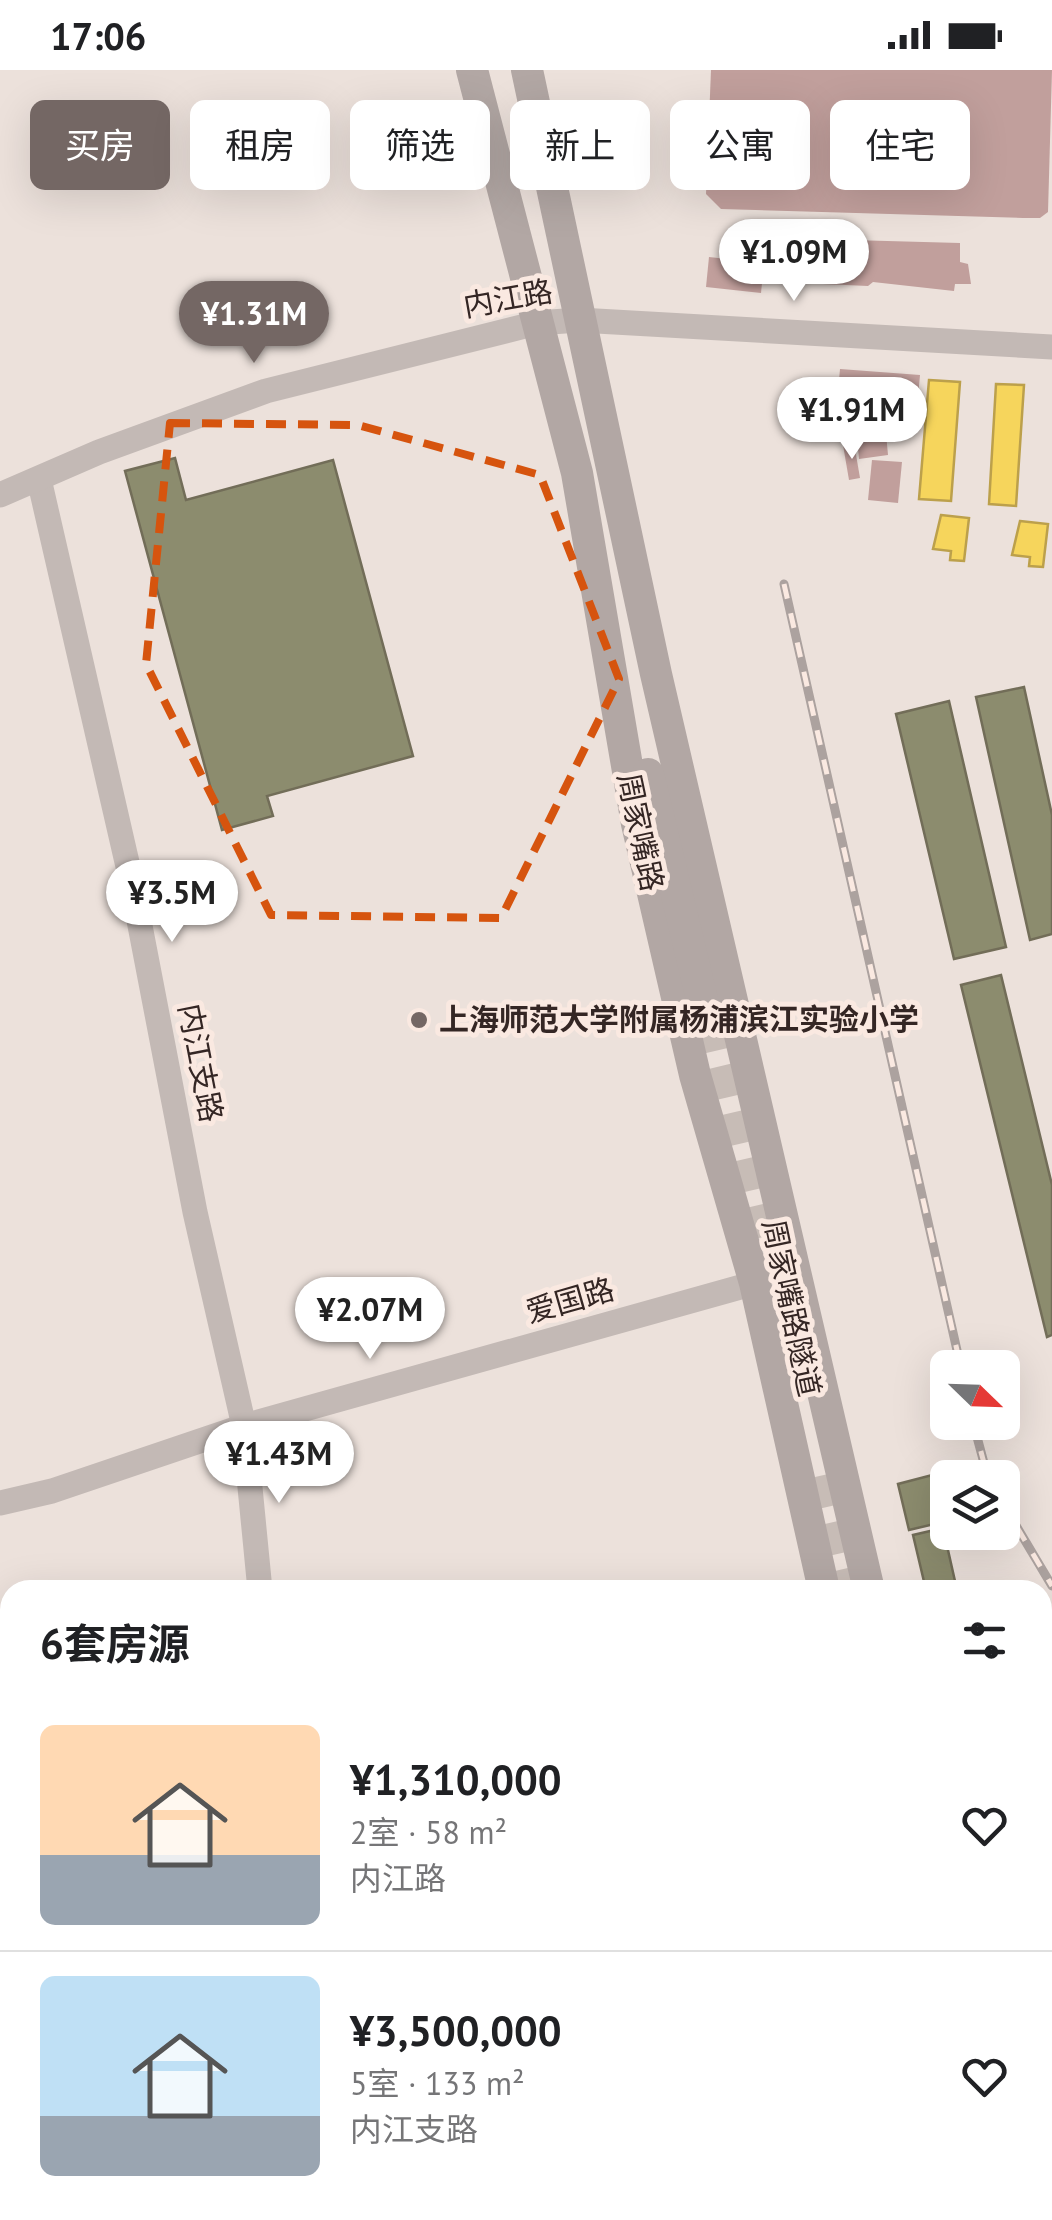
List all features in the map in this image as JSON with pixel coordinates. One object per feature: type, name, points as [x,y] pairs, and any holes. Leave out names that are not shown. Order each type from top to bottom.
[{"type":"main road","name":"周家嘴路","points":[[472,70],[577,473],[637,824],[695,1075],[755,1283],[822,1580]]},
{"type":"main road","name":"周家嘴路","points":[[527,70],[721,1022],[866,1580]]},
{"type":"main road","name":"周家嘴路隧道","points":[[577,473],[768,1200],[852,1580]]},
{"type":"street","name":"内江路","points":[[0,495],[266,391],[536,323],[578,320],[1052,347]]},
{"type":"street","name":"内江支路","points":[[38,478],[132,884],[195,1212],[244,1426],[259,1580]]},
{"type":"street","name":"爱国路","points":[[0,1503],[52,1492],[244,1426],[755,1283]]},
{"type":"highlighted area","points":[[170,423],[358,425],[540,475],[619,679],[501,918],[271,915],[146,664]]},
{"type":"building: 住宅","points":[[929,380],[960,382],[951,501],[919,499]]},
{"type":"building: 住宅","points":[[996,384],[1024,385],[1016,506],[989,504]]},
{"type":"building: 住宅","points":[[941,515],[969,518],[964,561],[950,560],[951,551],[933,549]]},
{"type":"building: 住宅","points":[[1020,521],[1048,524],[1043,567],[1029,566],[1030,557],[1012,555]]},
{"type":"building: 工业","points":[[175,458],[186,500],[333,460],[413,756],[267,796],[273,816],[222,830],[125,471]]},
{"type":"building: 工业","points":[[1024,687],[1052,815],[1052,934],[1030,940],[976,697]]},
{"type":"building: 工业","points":[[949,701],[1006,947],[954,959],[896,714]]},
{"type":"building: 工业","points":[[1001,975],[1052,1185],[1052,1335],[1047,1337],[961,985]]},
{"type":"building: 工业","points":[[930,1476],[930,1525],[909,1530],[898,1484]]},
{"type":"building: 工业","points":[[930,1531],[930,1550],[948,1550],[955,1580],[924,1580],[913,1535]]},
{"type":"building: 其他","points":[[711,70],[1052,70],[1048,212],[1040,218],[1023,218],[721,209],[706,190],[810,190],[810,100],[710,100]]},
{"type":"building: 其他","points":[[778,238],[960,243],[960,262],[968,264],[971,284],[955,284],[954,291],[873,282],[868,286],[777,282]]},
{"type":"building: 其他","points":[[709,257],[764,263],[761,293],[706,287]]},
{"type":"building: 其他","points":[[840,369],[920,375],[917,408],[905,407],[904,421],[843,417],[845,402],[837,402]]},
{"type":"building: 其他","points":[[885,423],[888,455],[859,459],[856,426]]},
{"type":"building: 其他","points":[[854,443],[860,478],[849,480],[843,445]]},
{"type":"building: 其他","points":[[872,460],[902,462],[898,503],[868,500]]},
{"type":"tunnel","points":[[707,1020],[768,1279]]},
{"type":"tunnel","points":[[815,1477],[839,1580]]},
{"type":"railway","points":[[784,584],[957,1350]]},
{"type":"railway","points":[[978,1440],[983,1460]]},
{"type":"railway","points":[[1020,1532],[1048,1580]]},
{"type":"place","name":"上海师范大学附属杨浦滨江实验小学","points":[[419,1020]]}]
